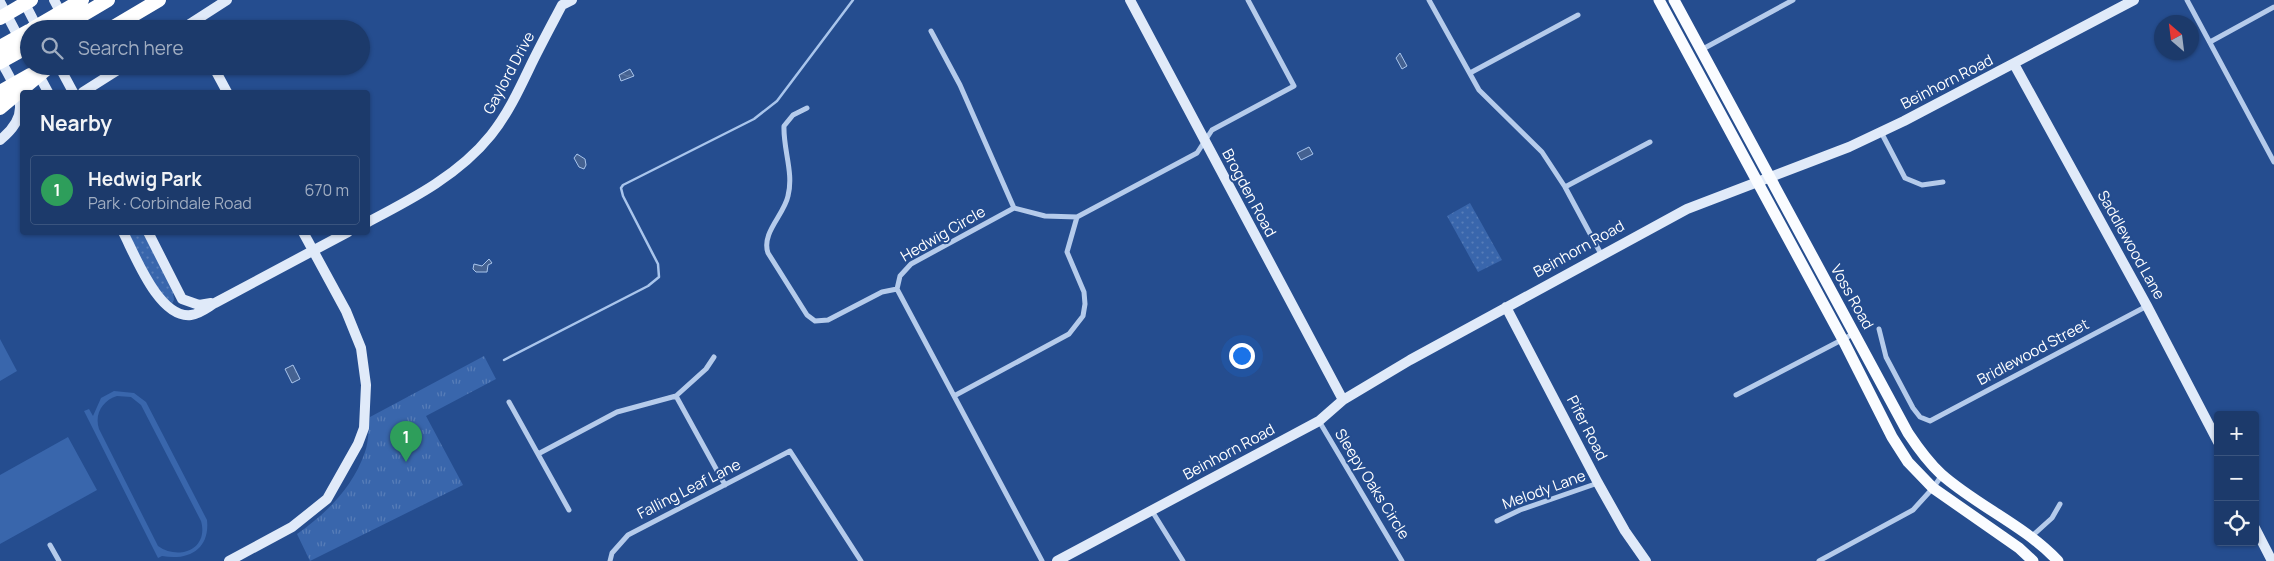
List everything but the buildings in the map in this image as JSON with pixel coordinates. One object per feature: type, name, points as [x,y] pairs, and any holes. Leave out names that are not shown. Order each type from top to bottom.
[{"type":"highway","points":[[0,18],[31,0]]},
{"type":"highway","points":[[53,20],[85,6],[108,0]]},
{"type":"highway","points":[[125,20],[159,0]]},
{"type":"highway","points":[[69,20],[85,6]]},
{"type":"highway","points":[[0,47],[20,36]]},
{"type":"highway","points":[[0,61],[20,51]]},
{"type":"highway","points":[[0,92],[30,75]]},
{"type":"highway","points":[[21,90],[39,75]]},
{"type":"highway","points":[[0,108],[20,91]]},
{"type":"main road","name":"Voss Road","points":[[1659,0],[1843,340],[1892,437],[1908,462],[1933,488],[2019,548],[2033,561]]},
{"type":"main road","name":"Voss Road","points":[[1674,0],[1908,433],[1922,454],[1942,475],[2031,537],[2058,561]]},
{"type":"street","points":[[23,0],[33,20]]},
{"type":"street","points":[[54,0],[65,20]]},
{"type":"street","points":[[198,20],[226,0]]},
{"type":"street","name":"Gaylord Drive","points":[[370,221],[420,194],[453,172],[492,135],[519,92],[561,3],[572,0]]},
{"type":"street","name":"Brogden Road","points":[[1130,0],[1343,400]]},
{"type":"street","points":[[931,31],[960,86],[1014,208],[1045,216],[1077,217],[1197,153],[1212,130],[1294,86],[1248,0]]},
{"type":"street","points":[[1429,0],[1486,97],[1542,152],[1565,188],[1601,254]]},
{"type":"street","points":[[1689,56],[1793,0]]},
{"type":"street","name":"Beinhorn Road","points":[[1057,561],[1319,421],[1343,400],[1410,360],[1601,254],[1687,209],[1768,176],[1849,147],[1927,111],[2134,0]]},
{"type":"street","points":[[2187,0],[2272,152],[2274,162]]},
{"type":"street","points":[[0,2],[20,40]]},
{"type":"street","points":[[2210,42],[2274,8]]},
{"type":"street","points":[[1470,72],[1578,15]]},
{"type":"street","points":[[0,61],[20,96]]},
{"type":"street","name":"Saddlewood Lane","points":[[2014,64],[2147,306],[2214,434]]},
{"type":"street","points":[[39,75],[47,90]]},
{"type":"street","points":[[64,75],[72,90]]},
{"type":"street","points":[[86,90],[110,75]]},
{"type":"street","points":[[218,75],[226,90]]},
{"type":"street","points":[[807,108],[793,115],[784,126],[790,183],[789,195],[785,207],[768,236],[766,245],[768,253],[807,315],[815,321],[828,320],[882,292],[897,289],[1042,561]]},
{"type":"street","points":[[0,142],[13,129],[20,110]]},
{"type":"street","points":[[0,142],[20,131]]},
{"type":"street","points":[[1881,132],[1905,178],[1922,184],[1943,182]]},
{"type":"street","points":[[1565,188],[1650,142]]},
{"type":"street","name":"Hedwig Circle","points":[[897,289],[900,276],[911,264],[1014,208]]},
{"type":"street","points":[[954,396],[1070,334],[1077,326],[1083,316],[1084,292],[1067,252],[1077,217]]},
{"type":"street","points":[[125,235],[154,292],[165,305],[177,312],[190,316],[199,313],[342,235]]},
{"type":"street","points":[[150,235],[182,299],[199,305],[215,303]]},
{"type":"street","points":[[229,561],[292,527],[327,499],[361,436],[365,417],[366,385],[361,348],[346,311],[305,235]]},
{"type":"street","points":[[177,312],[182,299]]},
{"type":"street","name":"Bridlewood Street","points":[[1879,329],[1886,357],[1913,408],[1920,418],[1930,421],[2147,306]]},
{"type":"street","name":"Pifer Road","points":[[1506,307],[1625,532],[1646,561]]},
{"type":"street","points":[[1736,395],[1855,333]]},
{"type":"street","points":[[538,454],[617,412],[676,396],[696,379],[714,357]]},
{"type":"street","points":[[676,396],[725,485]]},
{"type":"street","points":[[509,402],[569,510]]},
{"type":"street","name":"Sleepy Oaks Circle","points":[[1319,421],[1402,561]]},
{"type":"street","name":"Falling Leaf Lane","points":[[610,561],[612,553],[628,535],[790,451],[861,561]]},
{"type":"street","points":[[1819,561],[1913,510],[1942,475]]},
{"type":"street","name":"Melody Lane","points":[[1498,521],[1520,510],[1598,483]]},
{"type":"street","points":[[2031,537],[2052,518],[2060,504]]},
{"type":"street","points":[[1152,511],[1183,561]]},
{"type":"street","points":[[2259,536],[2272,561]]},
{"type":"street","points":[[50,545],[59,561]]},
{"type":"green space","points":[[1470,203],[1502,260],[1478,272],[1447,216]]},
{"type":"green space","points":[[129,235],[145,235],[173,292],[174,300],[172,303],[155,289]]},
{"type":"green space","points":[[0,339],[17,371],[0,381]]},
{"type":"green space","points":[[484,356],[496,379],[426,416],[463,485],[310,561],[297,534],[329,508],[354,477],[366,448],[370,417]]},
{"type":"green space","points":[[114,391],[134,393],[146,402],[207,520],[205,538],[196,550],[181,556],[162,556],[158,558],[84,411],[89,409],[93,416],[101,398]],"holes":[[[117,396],[131,397],[141,405],[201,521],[201,539],[190,550],[175,552],[158,546],[99,429],[98,418],[104,404]]]},
{"type":"green space","points":[[68,437],[97,490],[0,544],[0,475]]},
{"type":"water","points":[[1400,53],[1407,66],[1402,69],[1396,58]]},
{"type":"water","points":[[630,69],[634,76],[621,81],[619,75]]},
{"type":"water","points":[[1309,147],[1313,154],[1301,160],[1297,153]]},
{"type":"water","points":[[577,154],[585,159],[586,165],[584,169],[579,167],[574,158]]},
{"type":"water","points":[[489,259],[492,263],[488,265],[487,272],[476,272],[473,269],[474,264],[482,266]]},
{"type":"water","points":[[293,365],[300,379],[292,383],[285,369]]},
{"type":"waterway","points":[[504,360],[648,286],[659,277],[658,264],[623,196],[621,188],[623,185],[754,119],[777,101],[853,0]]},
{"type":"place","name":"Hedwig Park","points":[[406,462]]}]
